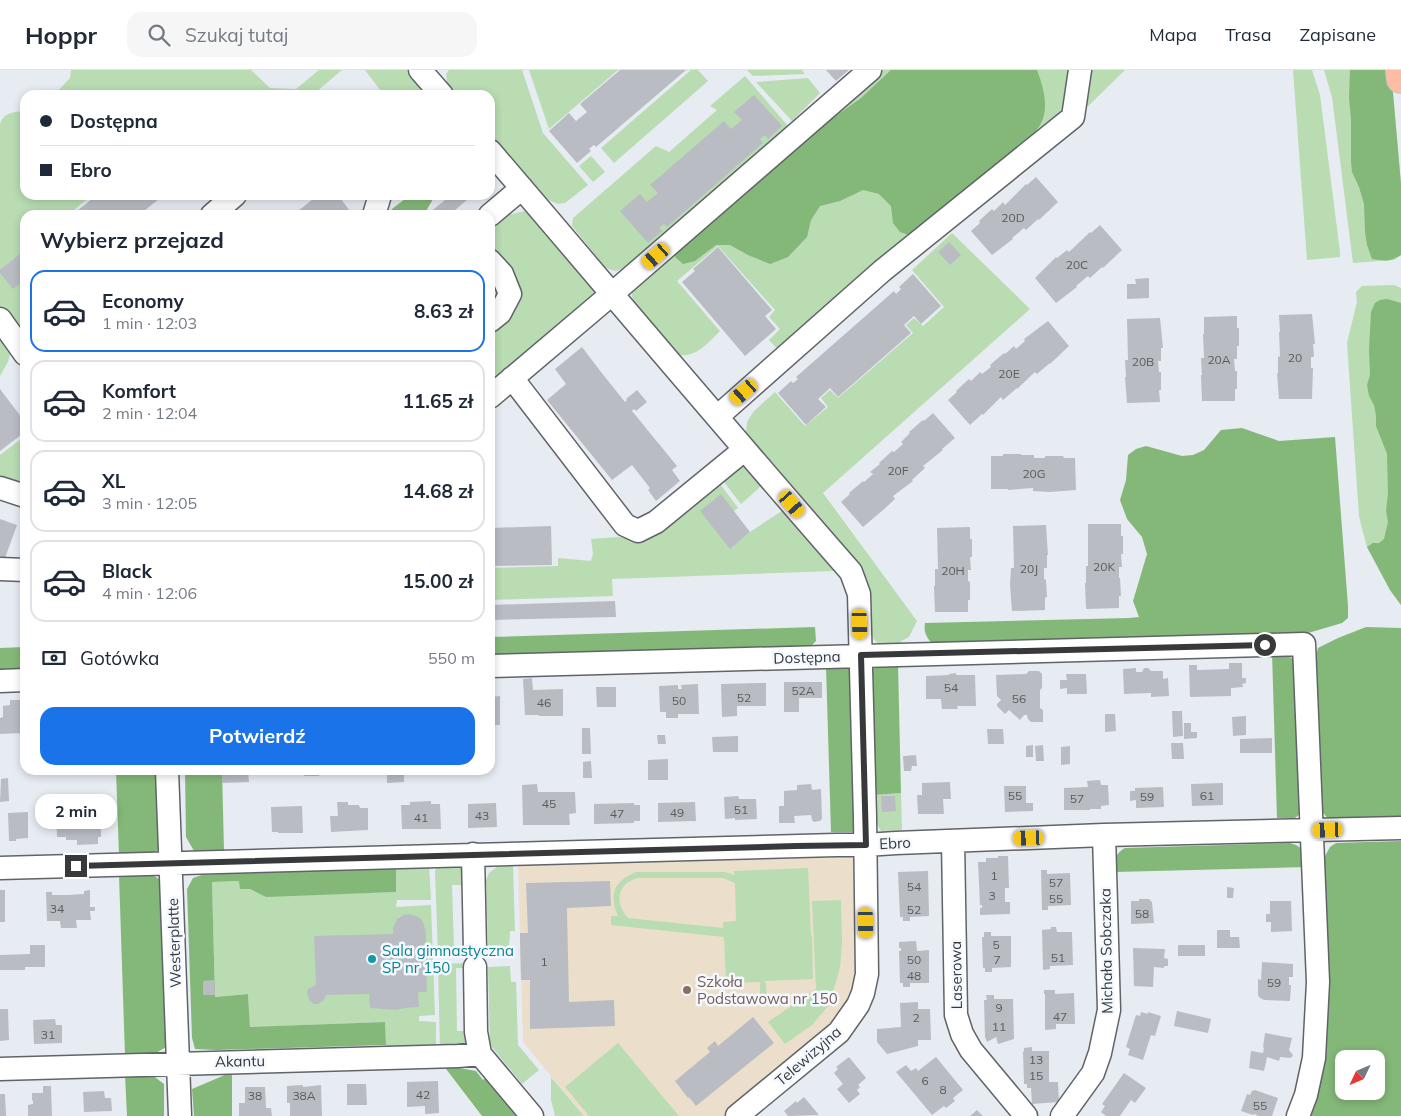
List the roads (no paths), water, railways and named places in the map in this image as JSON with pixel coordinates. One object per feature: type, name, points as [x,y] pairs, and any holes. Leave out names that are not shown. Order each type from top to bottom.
[{"type":"main road","points":[[1400,70],[1401,79]]},
{"type":"street","points":[[495,393],[870,70]]},
{"type":"street","points":[[717,417],[882,271],[1073,118],[1080,70]]},
{"type":"street","name":"Telewizyjna","points":[[495,157],[744,450],[851,572],[859,594],[866,845],[867,974],[863,993],[858,1005],[839,1032],[737,1116]]},
{"type":"street","points":[[495,211],[522,188]]},
{"type":"street","points":[[218,210],[229,200]]},
{"type":"street","points":[[495,266],[502,274],[510,294],[500,313],[495,317]]},
{"type":"street","points":[[0,319],[20,347]]},
{"type":"street","points":[[512,378],[625,525],[638,531],[656,522],[744,450]]},
{"type":"street","points":[[0,488],[20,494]]},
{"type":"street","points":[[0,569],[20,570]]},
{"type":"street","name":"Dostępna","points":[[495,666],[1304,644],[1312,830]]},
{"type":"street","points":[[0,681],[20,680]]},
{"type":"street","name":"Westerplatte","points":[[168,775],[180,1116]]},
{"type":"street","name":"Ebro","points":[[0,868],[866,845],[1104,835],[1401,828]]},
{"type":"street","points":[[1298,1116],[1306,1095],[1314,1058],[1318,982],[1312,830]]},
{"type":"street","name":"Michała Sobczaka","points":[[1062,1116],[1092,1073],[1100,1053],[1109,1010],[1104,835]]},
{"type":"street","name":"Laserowa","points":[[953,841],[956,1015],[962,1034],[971,1050],[1026,1116]]},
{"type":"street","points":[[473,854],[476,1032],[480,1054],[532,1116]]},
{"type":"street","name":"Akantu","points":[[0,1069],[480,1054]]},
{"type":"place","name":"Sala gimnastyczna SP nr 150","points":[[372,959]]},
{"type":"place","name":"Szkoła Podstawowa nr 150","points":[[687,990]]}]
